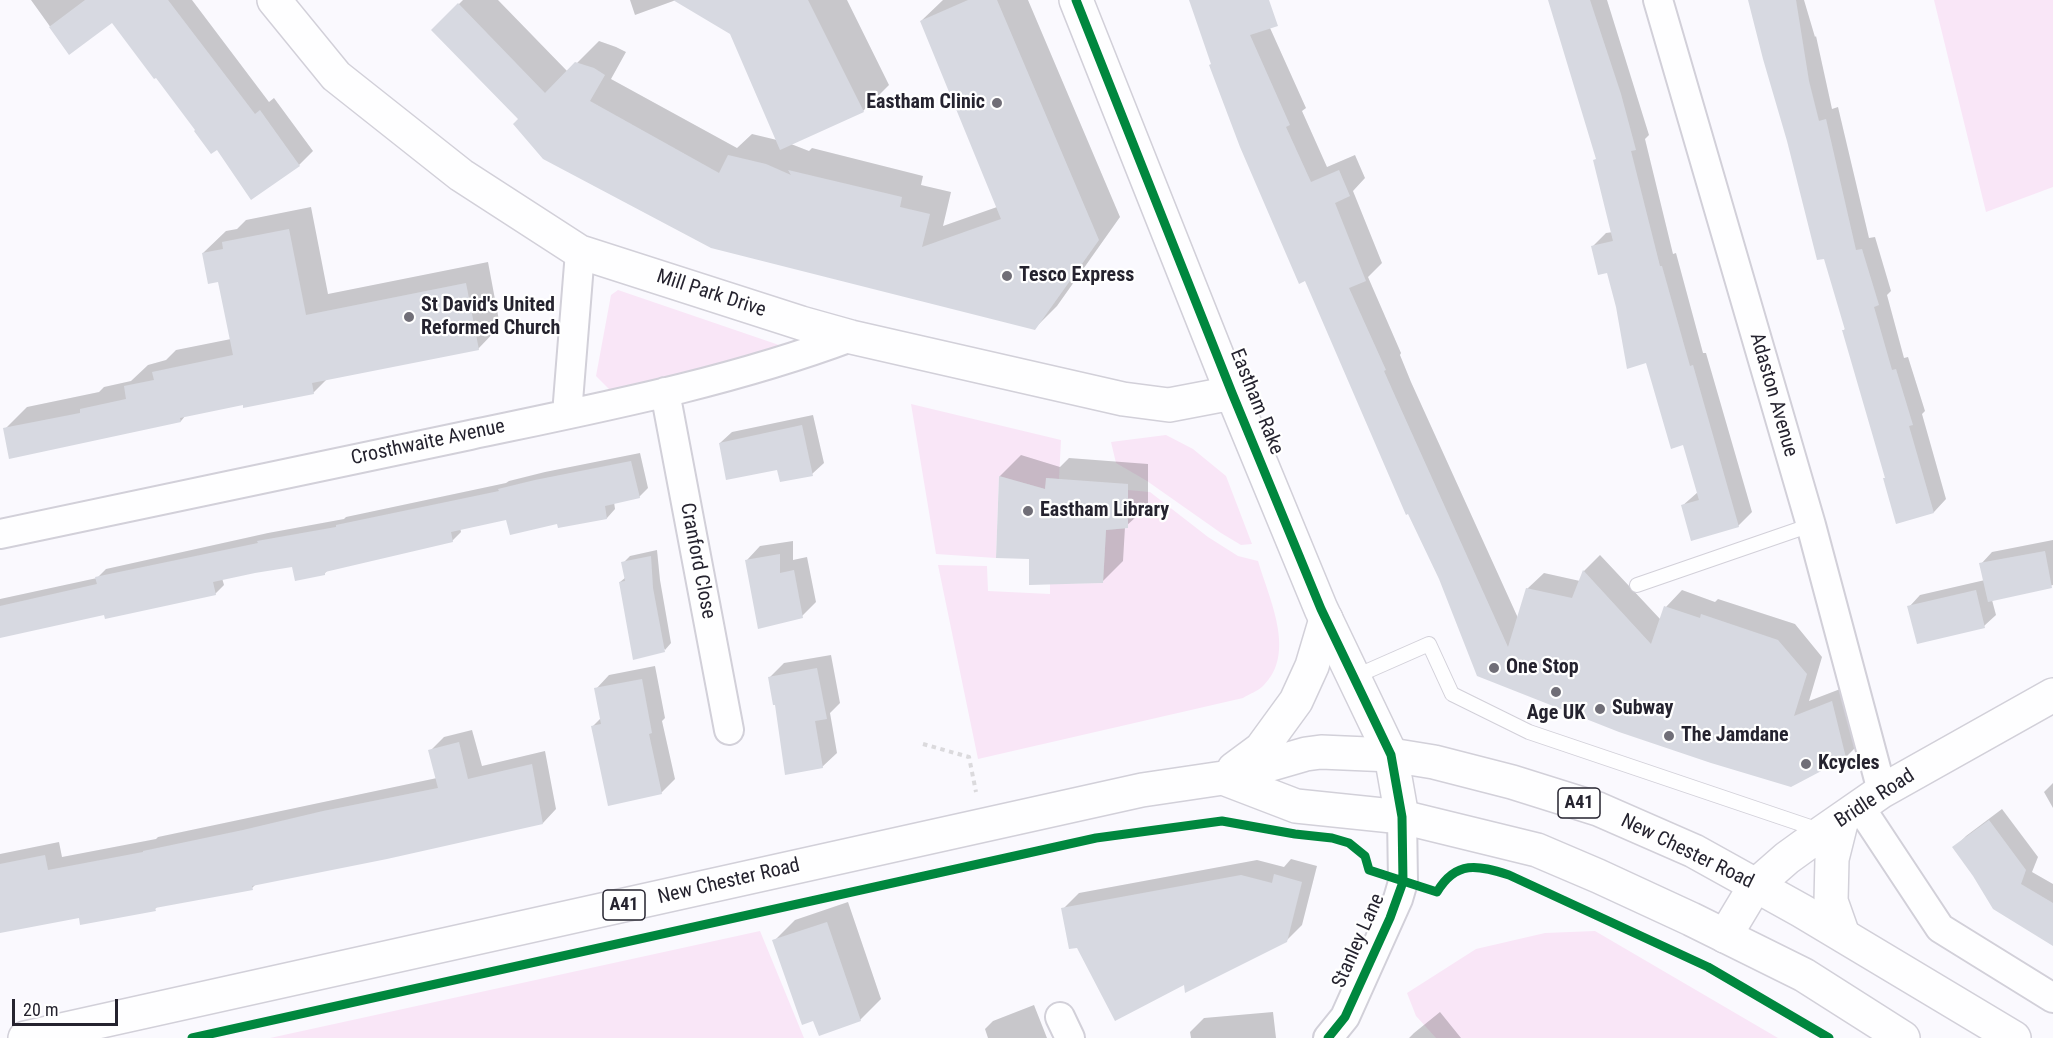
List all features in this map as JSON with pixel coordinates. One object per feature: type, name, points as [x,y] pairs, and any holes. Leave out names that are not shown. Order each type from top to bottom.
[{"type":"main road","name":"Mill Park Drive","points":[[274,0],[336,76],[460,175],[580,252],[851,337],[1123,399],[1169,405],[1232,393]]},
{"type":"main road","name":"Eastham Rake","points":[[1076,0],[1232,393],[1326,619],[1391,755],[1402,817]]},
{"type":"main road","name":"A41","points":[[1223,778],[1261,749],[1296,701],[1312,666],[1326,619]]},
{"type":"main road","name":"Bridle Road","points":[[1725,936],[1755,886],[1787,858],[1852,812],[2053,695]]},
{"type":"main road","name":"New Chester Road","points":[[25,1038],[1142,790],[1223,778],[1305,754],[1321,752],[1391,755],[1434,762],[1512,782],[1598,809],[1694,851],[1842,935],[2014,1038]]},
{"type":"main road","name":"New Chester Road","points":[[1223,778],[1296,806],[1402,817],[1537,850],[1598,876],[1804,975],[1903,1038]]},
{"type":"main road","points":[[1842,935],[1831,901],[1832,859],[1852,812]]},
{"type":"street","name":"Adaston Avenue","points":[[1658,0],[1811,525],[1852,812]]},
{"type":"street","points":[[567,414],[580,252]]},
{"type":"street","name":"Crosthwaite Avenue","points":[[0,534],[665,392],[797,357],[851,337]]},
{"type":"street","name":"Cranford Close","points":[[665,392],[729,730]]},
{"type":"street","points":[[1852,812],[1940,928],[2053,998]]},
{"type":"street","name":"Stanley Lane","points":[[1328,1038],[1345,1017],[1398,899],[1403,882],[1402,817]]},
{"type":"lane","points":[[1637,585],[1811,525]]},
{"type":"lane","points":[[1354,676],[1430,644],[1452,694],[1529,732],[1852,812]]},
{"type":"path","points":[[923,744],[969,757],[982,825]]},
{"type":"shaded area","points":[[1934,0],[2053,0],[2053,187],[1986,212]]},
{"type":"shaded area","points":[[618,290],[779,345],[776,357],[610,390],[596,376],[611,295]]},
{"type":"shaded area","points":[[911,404],[1061,440],[1059,479],[1047,478],[1045,489],[999,476],[996,558],[936,554]]},
{"type":"shaded area","points":[[1166,435],[1193,449],[1226,476],[1252,544],[1241,545],[1147,481],[1116,463],[1111,442]]},
{"type":"shaded area","points":[[1128,490],[1150,492],[1208,537],[1238,556],[1258,561],[1277,625],[1278,658],[1273,673],[1261,688],[1243,698],[978,759],[938,565],[987,566],[988,591],[1050,594],[1050,584],[1103,583],[1106,530],[1128,528]]},
{"type":"shaded area","points":[[760,931],[804,1038],[270,1038]]},
{"type":"shaded area","points":[[1595,931],[1778,1038],[1436,1038],[1416,1016],[1407,993],[1476,949],[1545,933]]},
{"type":"building","points":[[85,0],[168,0],[255,114],[260,110],[300,166],[251,200],[217,150],[211,154],[156,78],[154,79],[112,23],[69,55],[49,27]]},
{"type":"building","points":[[673,0],[808,0],[864,112],[780,150],[730,34]]},
{"type":"building","points":[[968,0],[997,0],[1099,240],[1035,330],[711,248],[543,159],[513,124],[518,119],[431,30],[458,3],[545,93],[575,62],[594,68],[605,75],[590,101],[719,173],[728,155],[766,164],[791,175],[788,170],[902,197],[900,207],[930,214],[922,247],[1001,219],[920,21]]},
{"type":"building","points":[[1189,0],[1269,0],[1278,26],[1250,35],[1290,125],[1286,127],[1311,182],[1339,170],[1350,196],[1335,203],[1366,281],[1349,288],[1508,647],[1526,588],[1572,598],[1583,570],[1651,644],[1664,606],[1700,618],[1701,614],[1778,640],[1807,674],[1794,716],[1832,701],[1846,758],[1791,787],[1619,732],[1477,676],[1439,579],[1408,514],[1406,515],[1305,281],[1299,284],[1240,147],[1209,65],[1211,64]]},
{"type":"building","points":[[1548,0],[1590,0],[1621,94],[1636,150],[1631,151],[1660,266],[1662,266],[1690,366],[1693,365],[1739,527],[1691,541],[1681,505],[1699,500],[1683,445],[1671,449],[1646,363],[1627,369],[1616,307],[1607,273],[1598,275],[1591,246],[1613,241],[1593,160],[1596,159]]},
{"type":"building","points":[[1748,0],[1796,0],[1809,81],[1819,121],[1826,119],[1856,250],[1862,249],[1879,305],[1874,307],[1892,370],[1896,369],[1913,425],[1909,426],[1934,513],[1896,524],[1824,259],[1817,260]]},
{"type":"building","name":"St David's United Reformed Church","points":[[289,229],[306,315],[466,283],[479,350],[312,383],[314,394],[180,418],[181,422],[9,459],[3,428],[80,413],[80,409],[126,399],[124,386],[154,380],[152,372],[233,355],[218,282],[208,284],[202,253],[223,249],[222,242]]},
{"type":"building","points":[[802,425],[813,476],[780,482],[777,470],[726,480],[719,443]]},
{"type":"building","points":[[631,461],[640,498],[605,506],[607,519],[558,528],[557,524],[510,535],[506,520],[451,532],[453,542],[325,572],[325,575],[295,581],[292,567],[255,573],[213,582],[216,595],[105,619],[104,615],[0,638],[0,606],[97,584],[95,577],[258,543],[257,541],[336,527],[336,525],[499,491],[498,489],[535,480]]},
{"type":"building","points":[[999,476],[1045,489],[1046,478],[1128,484],[1128,528],[1106,530],[1103,583],[1029,585],[1029,559],[996,558]]},
{"type":"building","points":[[2045,551],[2052,588],[1988,602],[1979,563]]},
{"type":"building","points":[[780,554],[780,573],[794,570],[803,618],[758,629],[745,560]]},
{"type":"building","points":[[651,556],[653,588],[665,652],[633,660],[619,582],[625,581],[621,562]]},
{"type":"building","points":[[1976,590],[1985,628],[1917,644],[1907,606]]},
{"type":"building","points":[[817,668],[827,719],[815,721],[823,768],[785,775],[775,705],[773,705],[768,677]]},
{"type":"building","points":[[642,679],[652,733],[649,734],[662,794],[608,806],[591,726],[601,724],[594,688]]},
{"type":"building","points":[[459,742],[468,779],[532,764],[543,824],[252,886],[253,890],[155,908],[156,911],[80,925],[79,918],[0,933],[0,864],[45,855],[48,870],[143,852],[323,811],[438,788],[428,750]]},
{"type":"building","points":[[1989,820],[2026,870],[2021,884],[2053,903],[2053,946],[1993,909],[1952,847]]},
{"type":"building","points":[[1274,874],[1302,882],[1287,942],[1185,993],[1184,985],[1115,1021],[1077,948],[1069,949],[1061,908],[1241,875],[1272,883]]},
{"type":"building","points":[[827,922],[861,1021],[819,1036],[813,1021],[802,1025],[772,940]]},
{"type":"cycle path","points":[[1076,0],[1232,393],[1321,609],[1391,755],[1402,817],[1403,882],[1390,918],[1345,1017],[1328,1038]]},
{"type":"cycle path","points":[[192,1038],[1096,838],[1222,821],[1332,838],[1349,843],[1365,856],[1369,870],[1437,892],[1452,874],[1468,868],[1487,869],[1509,875],[1708,967],[1829,1038]]},
{"type":"place","name":"Eastham Clinic","points":[[997,103]]},
{"type":"place","name":"Tesco Express","points":[[1007,276]]},
{"type":"place","name":"St David's United Reformed Church","points":[[409,317]]},
{"type":"place","name":"Eastham Library","points":[[1028,511]]},
{"type":"place","name":"One Stop","points":[[1494,668]]},
{"type":"place","name":"Age UK","points":[[1556,692]]},
{"type":"place","name":"Subway","points":[[1600,709]]},
{"type":"place","name":"The Jamdane","points":[[1669,736]]},
{"type":"place","name":"Kcycles","points":[[1806,764]]}]
